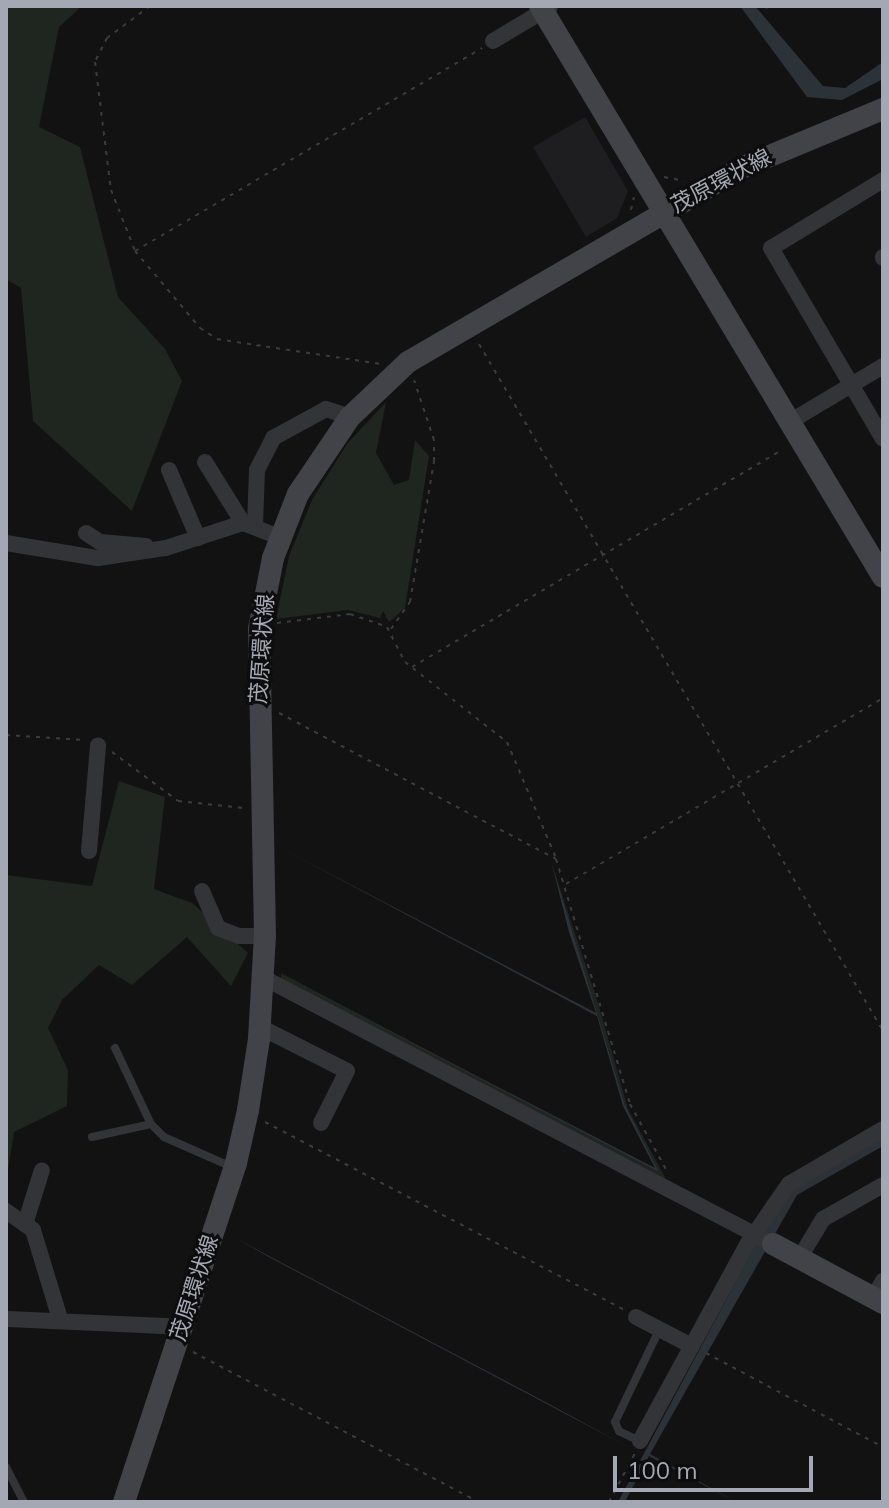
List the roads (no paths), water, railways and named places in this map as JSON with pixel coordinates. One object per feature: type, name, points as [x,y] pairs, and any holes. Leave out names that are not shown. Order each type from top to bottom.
[{"type":"main road","points":[[545,8],[883,577]]},
{"type":"main road","name":"茂原環状線","points":[[124,1502],[234,1168],[248,1110],[264,978],[258,698],[260,626],[279,537],[310,473],[350,417],[403,367],[467,326],[768,155],[881,116]]},
{"type":"main road","points":[[763,1239],[799,1259],[880,1294]]},
{"type":"street","points":[[493,41],[545,8]]},
{"type":"street","points":[[883,180],[771,248],[883,439]]},
{"type":"street","points":[[796,429],[850,386],[883,366]]},
{"type":"street","points":[[249,524],[257,470],[273,438],[326,409],[350,417]]},
{"type":"street","points":[[205,462],[249,524],[279,537]]},
{"type":"street","points":[[169,470],[198,538]]},
{"type":"street","points":[[6,543],[98,558],[166,548],[249,524]]},
{"type":"street","points":[[86,533],[100,542],[166,548]]},
{"type":"street","points":[[89,851],[98,745]]},
{"type":"street","points":[[202,891],[218,928],[239,936],[265,936]]},
{"type":"street","points":[[264,978],[763,1239]]},
{"type":"street","points":[[260,1027],[347,1071],[321,1123]]},
{"type":"street","points":[[640,1441],[690,1345],[763,1239],[798,1175],[883,1129]]},
{"type":"street","points":[[42,1170],[26,1221],[60,1319]]},
{"type":"street","points":[[799,1259],[823,1219],[883,1185]]},
{"type":"street","points":[[6,1211],[26,1221]]},
{"type":"street","points":[[636,1317],[690,1345]]},
{"type":"street","points":[[8,1319],[60,1319],[179,1334]]},
{"type":"lane","points":[[115,1048],[151,1124],[164,1137],[234,1168]]},
{"type":"lane","points":[[92,1137],[151,1124]]},
{"type":"lane","points":[[640,1441],[619,1431],[615,1422],[659,1329]]},
{"type":"lane","points":[[6,1467],[24,1502]]}]
